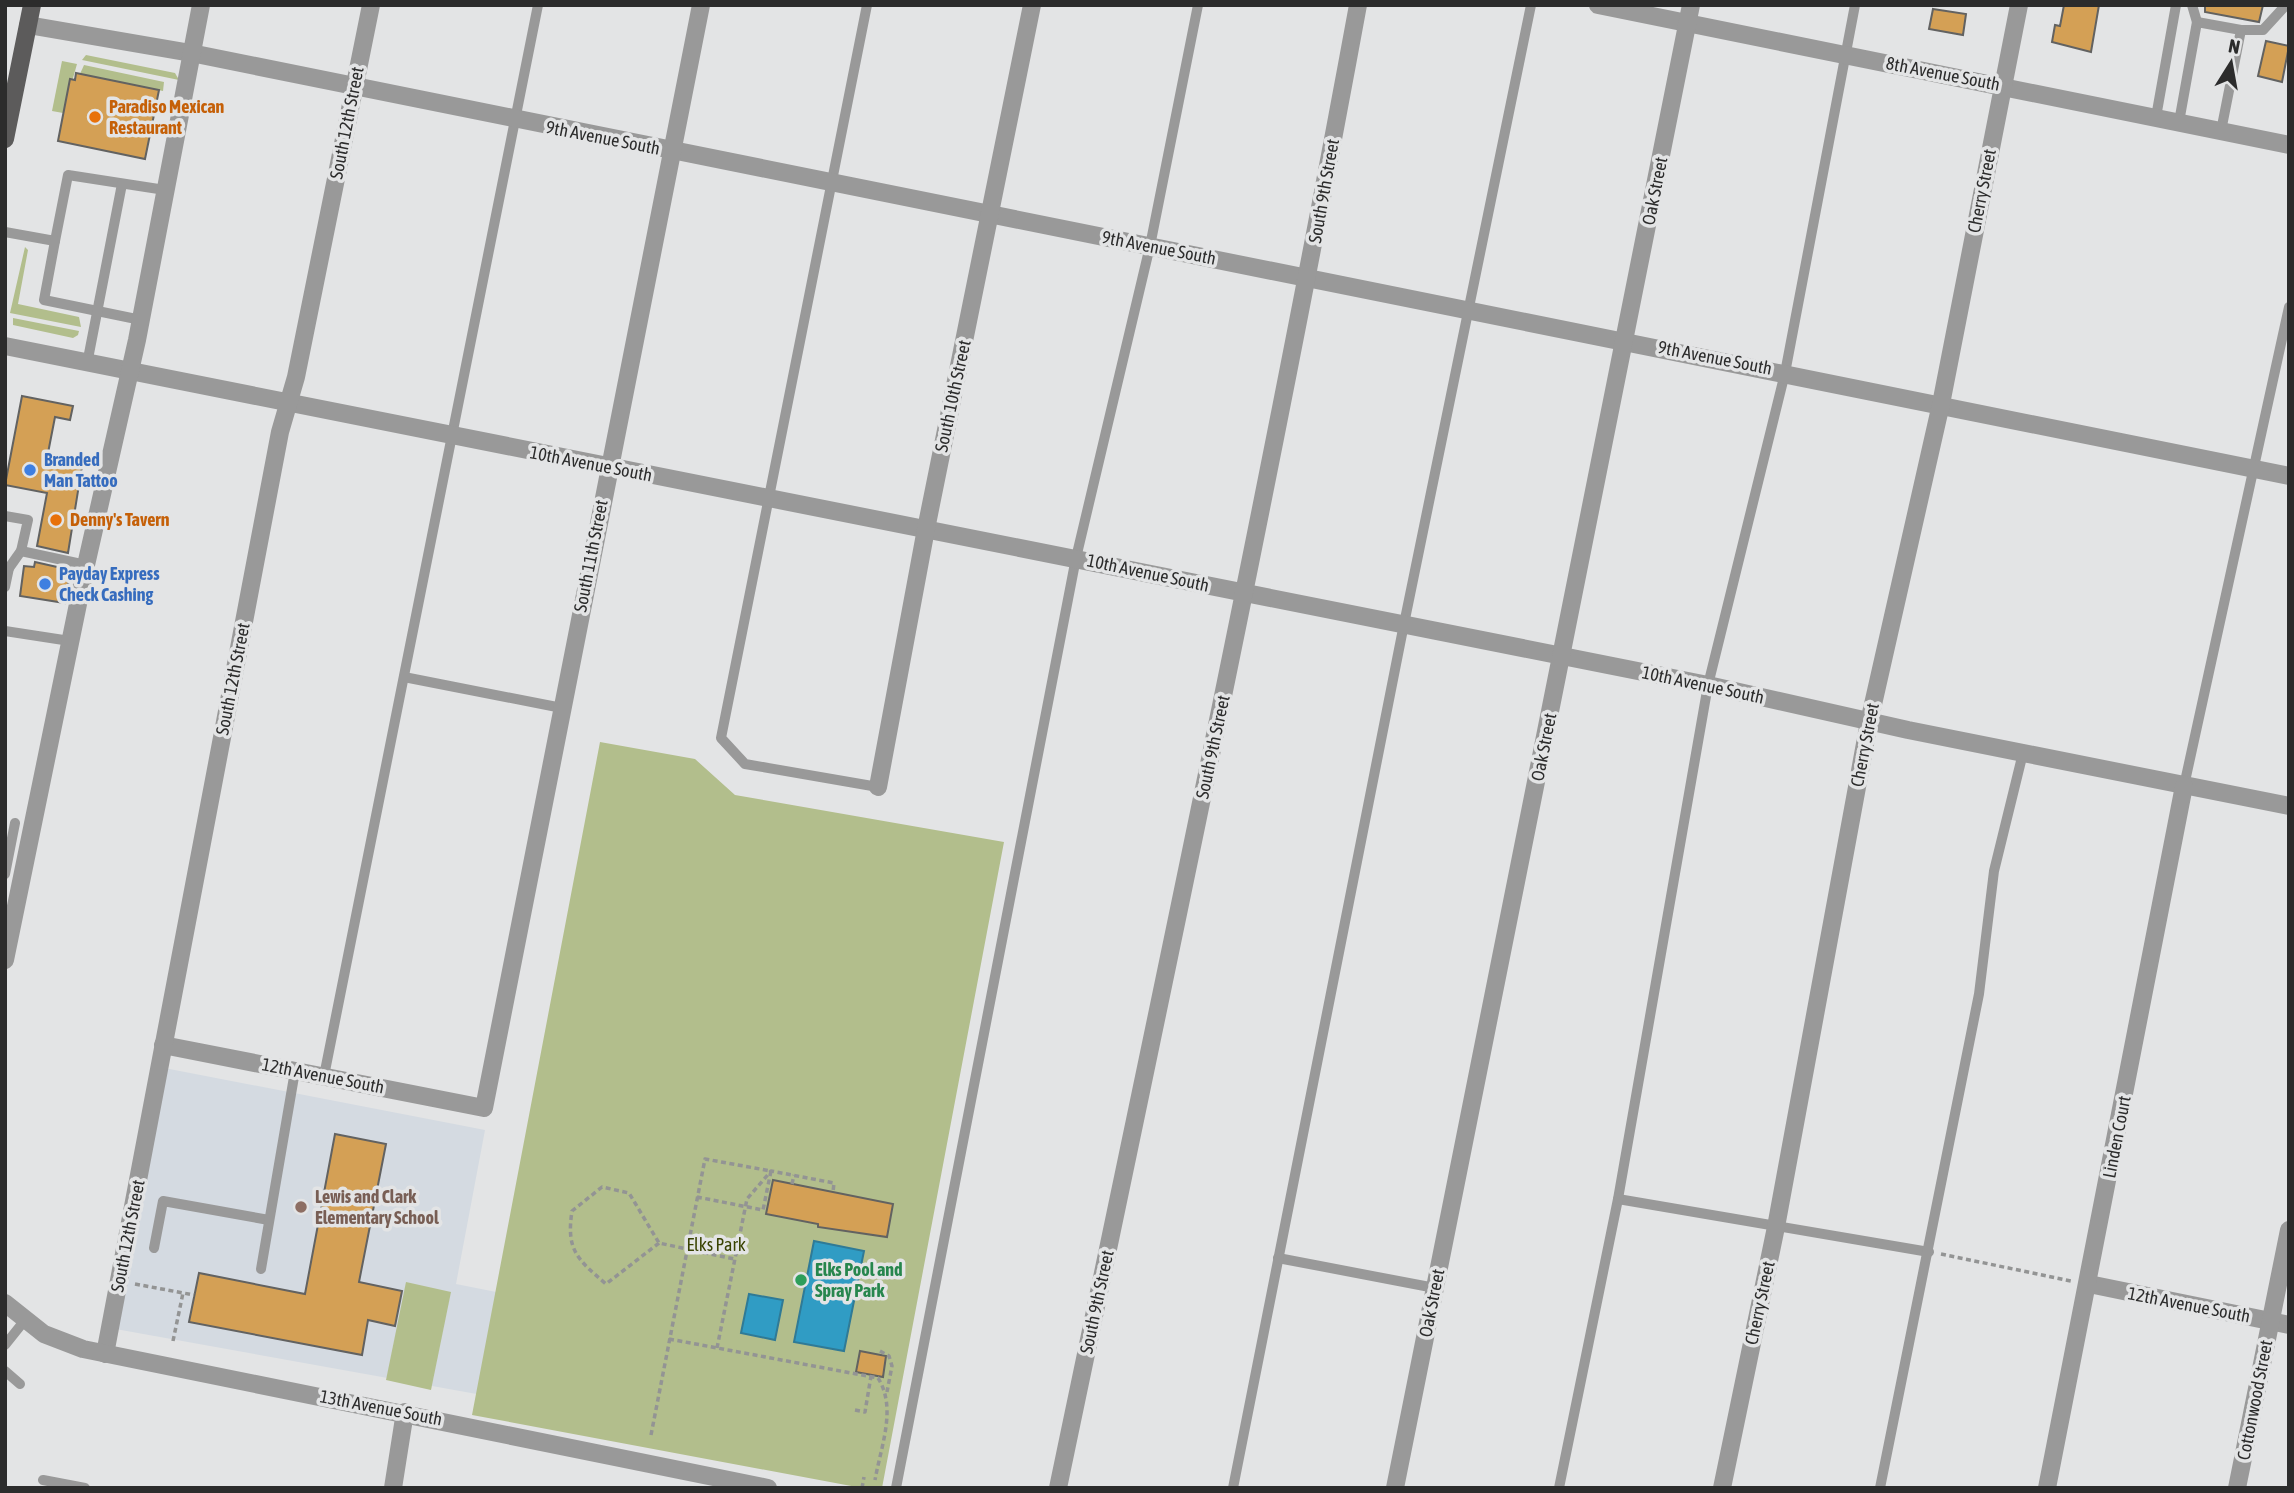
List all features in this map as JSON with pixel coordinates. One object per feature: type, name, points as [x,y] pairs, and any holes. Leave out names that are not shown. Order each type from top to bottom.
[{"type":"main road","points":[[5,139],[32,5]]},
{"type":"street","points":[[5,960],[18,823],[70,640],[130,373],[201,5]]},
{"type":"street","name":"South 12th Street","points":[[105,1354],[288,400],[296,377],[371,5]]},
{"type":"street","name":"South 11th Street","points":[[484,1108],[701,5]]},
{"type":"street","name":"South 10th Street","points":[[878,787],[926,529],[1032,5]]},
{"type":"street","name":"South 9th Street","points":[[1058,1488],[1245,593],[1308,278],[1358,5]]},
{"type":"street","name":"8th Avenue South","points":[[1598,5],[1689,14],[1846,55],[2289,145]]},
{"type":"street","name":"Cherry Street","points":[[1722,1488],[1776,1227],[1869,722],[1941,404],[2019,5]]},
{"type":"street","name":"Oak Street","points":[[1395,1488],[1689,14]]},
{"type":"street","name":"9th Avenue South","points":[[28,25],[191,53],[672,152],[1626,340],[2289,476]]},
{"type":"street","name":"10th Avenue South","points":[[5,346],[130,373],[288,400],[452,437],[1562,655],[1869,722],[2289,806]]},
{"type":"street","name":"Linden Court","points":[[2047,1488],[2089,1284],[2184,786]]},
{"type":"street","name":"12th Avenue South","points":[[163,1045],[484,1108]]},
{"type":"street","name":"Cottonwood Street","points":[[2237,1488],[2289,1230]]},
{"type":"street","name":"12th Avenue South","points":[[2089,1284],[2289,1325]]},
{"type":"street","name":"13th Avenue South","points":[[5,1303],[25,1321],[63,1343],[105,1354],[405,1412],[768,1488]]},
{"type":"street","points":[[393,1488],[405,1412]]},
{"type":"lane","points":[[324,1076],[538,5]]},
{"type":"lane","points":[[867,5],[771,499],[721,738],[745,764],[878,787]]},
{"type":"lane","points":[[896,1488],[1076,558],[1150,246],[1198,5]]},
{"type":"lane","points":[[1233,1488],[1404,624],[1531,5]]},
{"type":"lane","points":[[1559,1488],[1618,1199],[1708,685],[1785,373],[1855,5]]},
{"type":"lane","points":[[2156,117],[2176,5]]},
{"type":"lane","points":[[2179,122],[2197,22],[2192,5]]},
{"type":"lane","points":[[2197,22],[2241,30],[2263,30],[2286,5]]},
{"type":"lane","points":[[2221,131],[2241,30]]},
{"type":"lane","points":[[141,320],[44,300],[68,175],[165,190]]},
{"type":"lane","points":[[87,364],[122,184]]},
{"type":"lane","points":[[5,232],[55,241]]},
{"type":"lane","points":[[2184,786],[2256,469],[2289,307]]},
{"type":"lane","points":[[5,516],[28,520],[21,551],[7,568],[5,587]]},
{"type":"lane","points":[[21,551],[86,565]]},
{"type":"lane","points":[[5,631],[70,640]]},
{"type":"lane","points":[[404,677],[562,708]]},
{"type":"lane","points":[[1880,1488],[1979,994],[1994,871],[2023,753]]},
{"type":"lane","points":[[5,874],[18,823]]},
{"type":"lane","points":[[261,1269],[295,1071]]},
{"type":"lane","points":[[1618,1199],[1929,1252]]},
{"type":"lane","points":[[154,1248],[163,1201],[269,1220]]},
{"type":"lane","points":[[1278,1258],[1435,1288]]},
{"type":"lane","points":[[5,1345],[25,1321]]},
{"type":"lane","points":[[5,1371],[20,1384]]},
{"type":"lane","points":[[43,1480],[85,1488]]},
{"type":"path","points":[[651,1436],[705,1159],[834,1183],[833,1192]]},
{"type":"path","points":[[717,1348],[747,1199],[771,1171]]},
{"type":"path","points":[[697,1197],[763,1210],[771,1171]]},
{"type":"path","points":[[792,1184],[794,1175]]},
{"type":"path","points":[[659,1243],[606,1284],[579,1261],[568,1237],[572,1211],[602,1187],[629,1193],[659,1243],[734,1259]]},
{"type":"path","points":[[1929,1252],[2089,1284]]},
{"type":"path","points":[[120,1280],[194,1295]]},
{"type":"path","points":[[173,1341],[183,1293]]},
{"type":"path","points":[[669,1339],[871,1376],[878,1378],[887,1394]]},
{"type":"path","points":[[875,1480],[887,1415],[887,1394],[892,1366],[889,1356],[880,1351]]},
{"type":"path","points":[[855,1410],[864,1412],[871,1376]]},
{"type":"path","points":[[862,1488],[864,1477]]},
{"type":"shaded area","name":"Lewis and Clark Elementary School","points":[[159,1067],[485,1130],[456,1284],[677,1328],[654,1426],[110,1328]]},
{"type":"green space","points":[[86,55],[175,73],[179,80],[82,60]]},
{"type":"green space","points":[[62,61],[77,64],[63,113],[52,111]]},
{"type":"green space","points":[[84,65],[164,82],[163,91],[80,74]]},
{"type":"green space","points":[[25,247],[28,250],[18,304],[79,317],[81,327],[10,313]]},
{"type":"green space","points":[[13,318],[79,331],[73,338],[13,325]]},
{"type":"green space","name":"Elks Park","points":[[600,742],[695,759],[735,795],[1004,842],[882,1488],[862,1488],[472,1415]]},
{"type":"green space","points":[[406,1282],[451,1292],[431,1390],[386,1380]]},
{"type":"water","points":[[814,1241],[864,1251],[844,1351],[794,1342]]},
{"type":"water","points":[[749,1294],[783,1300],[775,1340],[741,1333]]},
{"type":"building","points":[[2064,5],[2099,5],[2091,52],[2052,42],[2055,25],[2060,26]]},
{"type":"building","points":[[2205,5],[2263,5],[2259,22],[2205,12]]},
{"type":"building","points":[[1933,9],[1966,14],[1963,35],[1929,29]]},
{"type":"building","points":[[2266,41],[2289,46],[2282,82],[2258,76]]},
{"type":"building","points":[[76,73],[159,90],[145,159],[58,141],[70,79],[75,80]]},
{"type":"building","points":[[22,396],[73,406],[70,420],[55,417],[48,453],[83,460],[68,553],[37,546],[47,493],[5,485]]},
{"type":"building","name":"Payday Express Check Cashing","points":[[35,562],[66,569],[65,572],[70,573],[65,603],[20,596],[24,566],[34,567]]},
{"type":"building","points":[[335,1134],[386,1144],[359,1282],[402,1291],[395,1326],[368,1320],[362,1355],[189,1322],[199,1273],[305,1294]]},
{"type":"building","points":[[773,1180],[893,1204],[887,1237],[818,1227],[818,1224],[766,1214]]},
{"type":"building","points":[[860,1351],[886,1356],[883,1377],[856,1372]]},
{"type":"place","name":"Paradiso Mexican Restaurant","points":[[95,117]]},
{"type":"place","name":"Branded Man Tattoo","points":[[30,470]]},
{"type":"place","name":"Denny's Tavern","points":[[56,520]]},
{"type":"place","name":"Payday Express Check Cashing","points":[[45,584]]},
{"type":"place","name":"Lewis and Clark Elementary School","points":[[301,1207]]},
{"type":"place","name":"Elks Pool and Spray Park","points":[[801,1280]]}]
